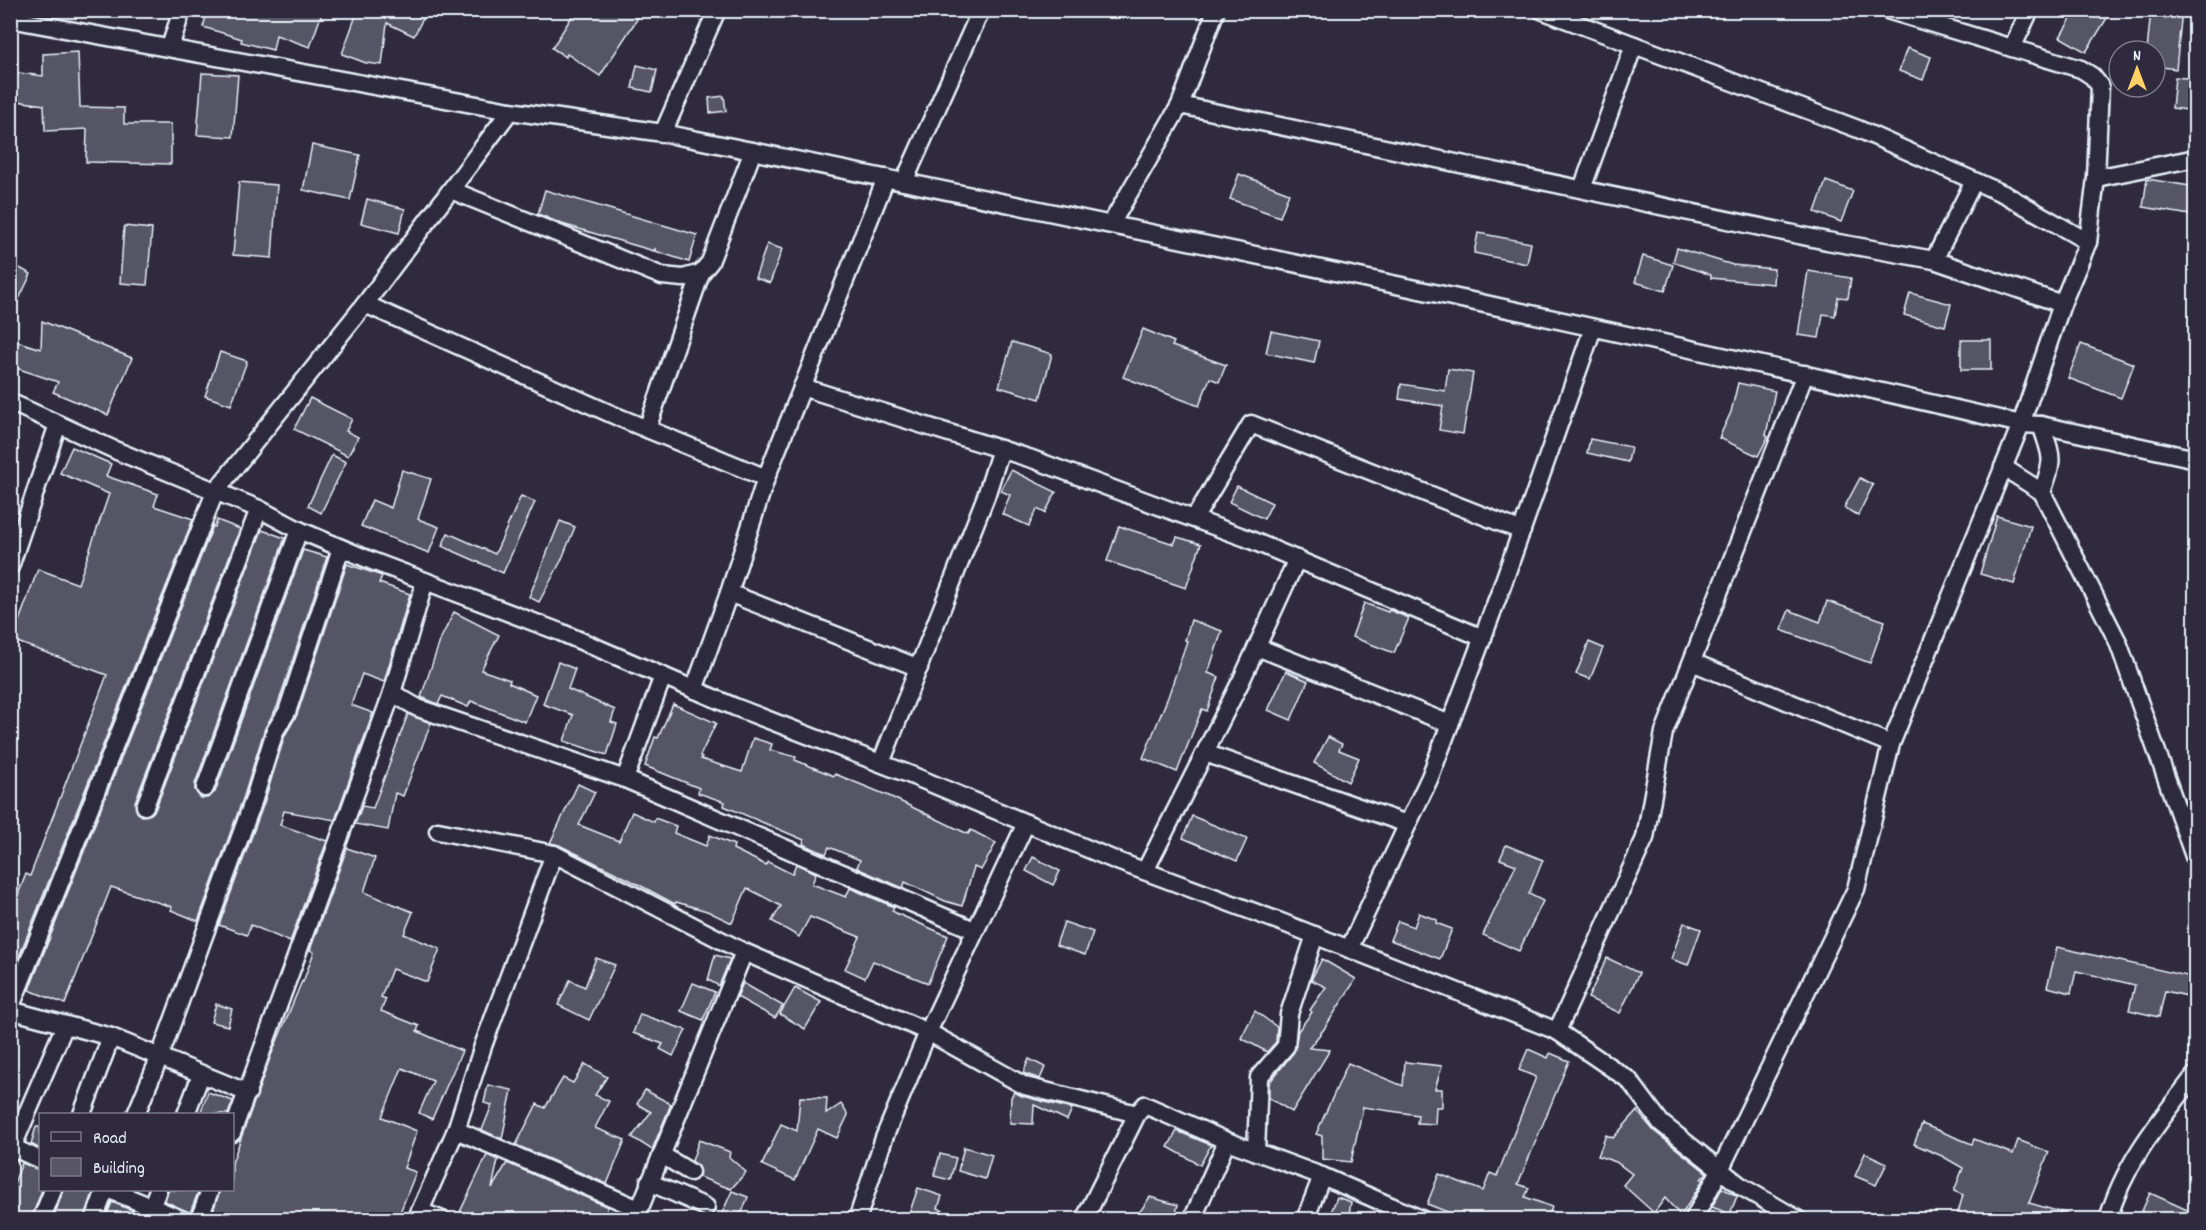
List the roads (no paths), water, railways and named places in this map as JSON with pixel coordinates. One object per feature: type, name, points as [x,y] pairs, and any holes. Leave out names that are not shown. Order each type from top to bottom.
[{"type":"street","points":[[170,47],[182,10]]},
{"type":"street","points":[[663,133],[717,10]]},
{"type":"street","points":[[904,182],[981,10]]},
{"type":"street","points":[[1111,224],[1180,105],[1216,10]]},
{"type":"street","points":[[1541,10],[1858,129],[2006,195],[2088,242]]},
{"type":"street","points":[[1693,1220],[1720,1170],[1856,889],[1891,744],[2021,424],[2062,304],[2088,242],[2096,178],[2100,86],[2092,76],[2081,69],[1887,10]]},
{"type":"street","points":[[2012,48],[2030,10]]},
{"type":"street","points":[[10,19],[510,111],[663,133],[753,151],[1111,224],[1805,374],[2021,424],[2041,425],[2196,459]]},
{"type":"street","points":[[1582,189],[1634,45]]},
{"type":"street","points":[[1180,105],[1827,241],[1934,260],[2062,304]]},
{"type":"street","points":[[248,1093],[111,1037],[10,1010],[215,492],[365,304],[510,111]]},
{"type":"street","points":[[647,429],[701,273],[710,262],[753,151]]},
{"type":"street","points":[[2096,178],[2196,158]]},
{"type":"street","points":[[694,690],[729,593],[766,478],[886,178]]},
{"type":"street","points":[[1934,260],[1974,181]]},
{"type":"street","points":[[451,190],[662,276],[683,278],[701,273]]},
{"type":"street","points":[[365,304],[647,429],[766,478]]},
{"type":"street","points":[[1349,949],[1430,777],[1522,531],[1593,328]]},
{"type":"street","points":[[1557,1031],[1645,838],[1664,732],[1805,374]]},
{"type":"street","points":[[802,387],[1001,449],[1194,519],[1483,638]]},
{"type":"street","points":[[10,402],[259,509],[341,548],[560,632],[694,690],[881,763],[1144,871],[1315,935],[1557,1031],[1629,1080],[1661,1123],[1742,1188],[1799,1220]]},
{"type":"street","points":[[10,567],[58,424]]},
{"type":"street","points":[[1194,519],[1251,424],[1522,531]]},
{"type":"street","points":[[2041,425],[2052,454],[2051,466],[2042,492]]},
{"type":"street","points":[[881,763],[986,496],[1001,449]]},
{"type":"street","points":[[2004,467],[2042,492],[2118,642],[2196,862]]},
{"type":"street","points":[[146,806],[259,509]]},
{"type":"street","points":[[205,788],[299,530]]},
{"type":"street","points":[[136,1113],[160,1056],[254,799],[275,731],[287,712],[341,548]]},
{"type":"street","points":[[1144,871],[1205,753],[1297,560]]},
{"type":"street","points":[[234,1128],[392,693],[425,581]]},
{"type":"street","points":[[729,593],[919,668]]},
{"type":"street","points":[[1257,647],[1450,724]]},
{"type":"street","points":[[1692,662],[1891,744]]},
{"type":"street","points":[[625,779],[663,676]]},
{"type":"street","points":[[392,693],[418,708],[625,779],[975,930]]},
{"type":"street","points":[[1205,753],[1407,824]]},
{"type":"street","points":[[862,1217],[884,1138],[928,1032],[1026,823]]},
{"type":"street","points":[[438,831],[554,854],[744,952],[928,1032],[1025,1086],[1137,1113]]},
{"type":"street","points":[[442,1220],[418,1215],[456,1130],[483,1046],[554,854]]},
{"type":"street","points":[[1256,1152],[1259,1077],[1286,1046],[1289,1014],[1315,935]]},
{"type":"street","points":[[456,1130],[637,1214],[744,952]]},
{"type":"street","points":[[39,1160],[11,1149],[65,1025]]},
{"type":"street","points":[[82,1113],[111,1037]]},
{"type":"street","points":[[2108,1220],[2127,1172],[2154,1129],[2196,1074]]},
{"type":"street","points":[[186,1113],[201,1075]]},
{"type":"street","points":[[1084,1220],[1137,1113],[1145,1105],[1227,1141],[1322,1176],[1423,1220]]},
{"type":"street","points":[[1192,1220],[1227,1141]]},
{"type":"street","points":[[662,1155],[690,1172]]},
{"type":"street","points":[[1305,1220],[1322,1176]]},
{"type":"street","points":[[649,1182],[706,1207]]},
{"type":"street","points":[[40,1220],[53,1191]]},
{"type":"street","points":[[94,1220],[105,1191]]},
{"type":"street","points":[[112,1191],[149,1213],[183,1220]]},
{"type":"street","points":[[149,1213],[158,1191]]},
{"type":"street","points":[[199,1220],[210,1191]]}]
